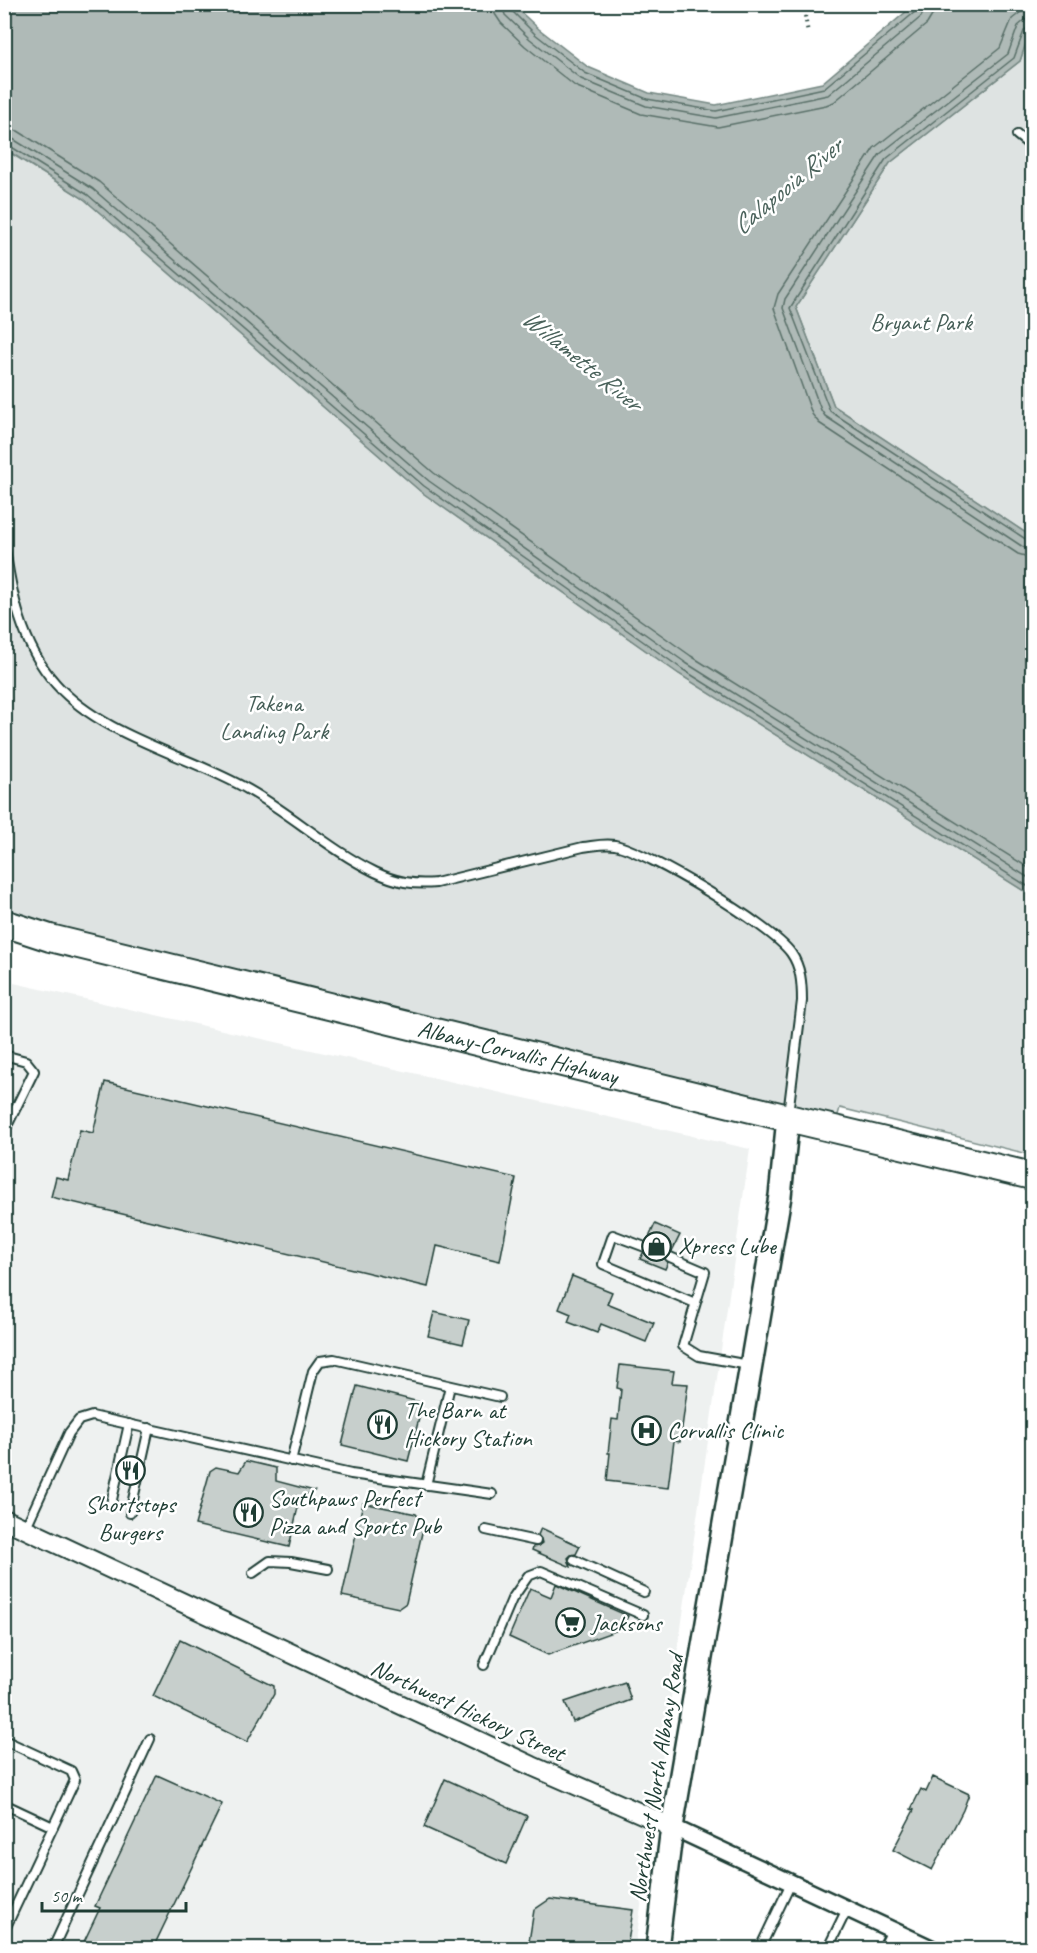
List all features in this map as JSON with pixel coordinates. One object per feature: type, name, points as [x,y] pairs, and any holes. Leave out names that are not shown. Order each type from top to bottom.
[{"type":"highway","name":"Albany-Corvallis Highway","points":[[4,922],[50,938],[1032,1176]]},
{"type":"main road","name":"Northwest North Albany Road","points":[[657,1948],[672,1827],[780,1196],[788,1118]]},
{"type":"street","name":"Northwest Hickory Street","points":[[4,1519],[521,1761],[672,1827],[931,1948]]},
{"type":"street","points":[[887,1948],[896,1932]]},
{"type":"lane","points":[[1017,135],[1032,147]]},
{"type":"lane","points":[[4,542],[24,633],[36,658],[69,698],[90,714],[115,728],[220,775],[250,791],[326,843],[376,872],[415,885],[436,884],[583,847],[602,844],[615,845],[631,851],[719,898],[772,933],[793,955],[802,983],[802,1001],[788,1118]]},
{"type":"lane","points":[[4,1055],[26,1061],[34,1071],[4,1132]]},
{"type":"lane","points":[[645,1247],[613,1235],[603,1264],[695,1303]]},
{"type":"lane","points":[[670,1257],[705,1272],[683,1346],[699,1356],[751,1365]]},
{"type":"lane","points":[[291,1461],[313,1371],[320,1361],[334,1359],[500,1397]]},
{"type":"lane","points":[[426,1485],[450,1386]]},
{"type":"lane","points":[[25,1529],[69,1433],[79,1420],[92,1416],[351,1474],[492,1494]]},
{"type":"lane","points":[[111,1504],[129,1424]]},
{"type":"lane","points":[[130,1513],[149,1428]]},
{"type":"lane","points":[[486,1530],[536,1542]]},
{"type":"lane","points":[[574,1560],[644,1592]]},
{"type":"lane","points":[[253,1573],[270,1561],[291,1562],[328,1569]]},
{"type":"lane","points":[[484,1665],[512,1599],[528,1576],[541,1570],[643,1614]]},
{"type":"lane","points":[[53,1948],[150,1739]]},
{"type":"lane","points":[[4,1740],[71,1771],[75,1780],[4,1931]]},
{"type":"lane","points":[[4,1804],[53,1827]]},
{"type":"lane","points":[[760,1948],[791,1883]]},
{"type":"lane","points":[[828,1948],[847,1909]]},
{"type":"path","points":[[803,4],[808,33]]},
{"type":"shaded area","points":[[5,981],[750,1149],[635,1948],[5,1948]]},
{"type":"green space","name":"Bryant Park","points":[[1032,25],[1032,537],[834,406],[796,307],[890,163],[1020,61]]},
{"type":"green space","name":"Takena Landing Park","points":[[4,149],[84,199],[420,491],[679,674],[1032,896],[1032,1155],[840,1108],[834,1129],[5,920]]},
{"type":"water","points":[[4,5],[513,5],[539,29],[588,67],[649,93],[716,105],[822,83],[914,5],[1032,5],[1032,25],[1020,61],[890,163],[796,307],[834,406],[1032,537],[1032,896],[679,674],[420,491],[84,199],[5,149]]},
{"type":"building","points":[[105,1082],[516,1178],[500,1261],[437,1246],[428,1287],[51,1197],[56,1177],[68,1180],[80,1130],[93,1133]]},
{"type":"building","points":[[655,1224],[680,1235],[672,1251],[665,1254],[664,1258],[668,1262],[665,1269],[640,1259],[643,1253],[650,1250],[651,1245],[647,1242]]},
{"type":"building","points":[[572,1276],[612,1292],[607,1304],[654,1323],[646,1342],[601,1324],[597,1333],[568,1322],[571,1314],[559,1309]]},
{"type":"building","points":[[434,1312],[469,1320],[463,1344],[428,1336]]},
{"type":"building","name":"Corvallis Clinic","points":[[620,1365],[674,1371],[672,1383],[688,1384],[680,1442],[674,1441],[668,1488],[607,1481],[612,1419],[618,1420],[621,1389],[617,1388]]},
{"type":"building","name":"The Barn at Hickory Station","points":[[357,1386],[423,1403],[408,1461],[342,1445]]},
{"type":"building","name":"Southpaws Perfect Pizza and Sports Pub","points":[[246,1461],[276,1468],[276,1481],[314,1491],[300,1498],[289,1547],[195,1525],[210,1471],[216,1467],[239,1472]]},
{"type":"building","points":[[363,1503],[416,1514],[424,1524],[406,1603],[399,1608],[342,1596]]},
{"type":"building","points":[[541,1528],[580,1546],[576,1554],[568,1558],[571,1567],[532,1550],[533,1547],[542,1543],[538,1535]]},
{"type":"building","name":"Jacksons","points":[[556,1584],[628,1616],[621,1629],[548,1655],[509,1637],[530,1588],[551,1597]]},
{"type":"building","points":[[180,1640],[274,1686],[274,1694],[247,1742],[153,1696]]},
{"type":"building","points":[[625,1682],[631,1700],[573,1722],[565,1702]]},
{"type":"building","points":[[157,1775],[222,1804],[153,1948],[81,1948],[100,1908],[95,1906]]},
{"type":"building","points":[[933,1777],[969,1794],[932,1870],[893,1850],[914,1810],[911,1809],[921,1789],[926,1792]]},
{"type":"building","points":[[445,1779],[527,1816],[506,1864],[424,1827]]},
{"type":"building","points":[[550,1899],[633,1910],[627,1948],[528,1948],[534,1910]]},
{"type":"place","name":"Xpress Lube","points":[[657,1246]]},
{"type":"place","name":"The Barn at Hickory Station","points":[[383,1424]]},
{"type":"place","name":"Corvallis Clinic","points":[[646,1430]]},
{"type":"place","name":"Shortstops Burgers","points":[[130,1471]]},
{"type":"place","name":"Southpaws Perfect Pizza and Sports Pub","points":[[248,1512]]},
{"type":"place","name":"Jacksons","points":[[570,1623]]},
{"type":"water label","name":"Calapooia River","points":[[787,186]]},
{"type":"water label","name":"Willamette River","points":[[582,360]]}]
